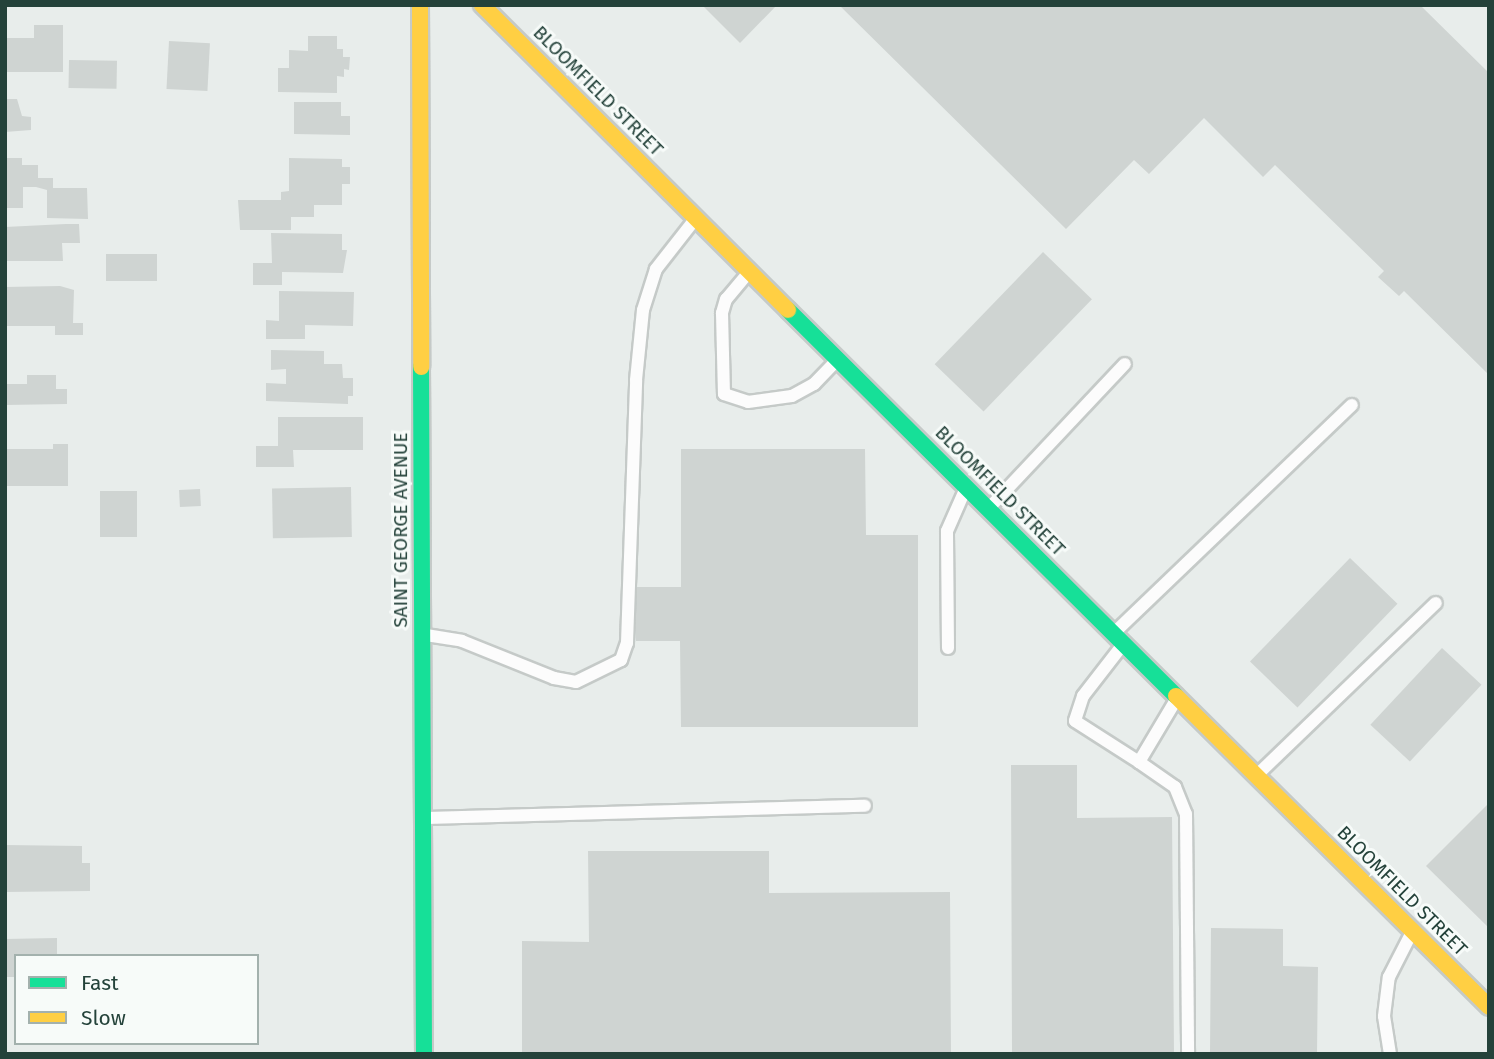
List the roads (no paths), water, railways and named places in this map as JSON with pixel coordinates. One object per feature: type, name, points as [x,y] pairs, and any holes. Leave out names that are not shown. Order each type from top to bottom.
[{"type":"street","name":"SAINT GEORGE AVENUE","points":[[420,5],[424,1054]]},
{"type":"street","name":"BLOOMFIELD STREET","points":[[482,5],[1489,1007]]},
{"type":"lane","points":[[423,635],[462,641],[554,678],[576,682],[621,660],[627,643],[636,380],[643,310],[656,269],[696,218]]},
{"type":"lane","points":[[750,272],[726,299],[722,313],[724,394],[748,402],[792,396],[814,384],[838,359]]},
{"type":"lane","points":[[989,509],[1125,364]]},
{"type":"lane","points":[[1188,1052],[1186,814],[1175,787],[1075,721],[1083,696],[1119,638],[1352,405]]},
{"type":"lane","points":[[948,648],[947,530],[966,486]]},
{"type":"lane","points":[[1256,775],[1436,603]]},
{"type":"lane","points":[[1139,762],[1178,697]]},
{"type":"lane","points":[[423,818],[865,806]]},
{"type":"lane","points":[[1390,1054],[1384,1016],[1389,977],[1413,931]]}]
